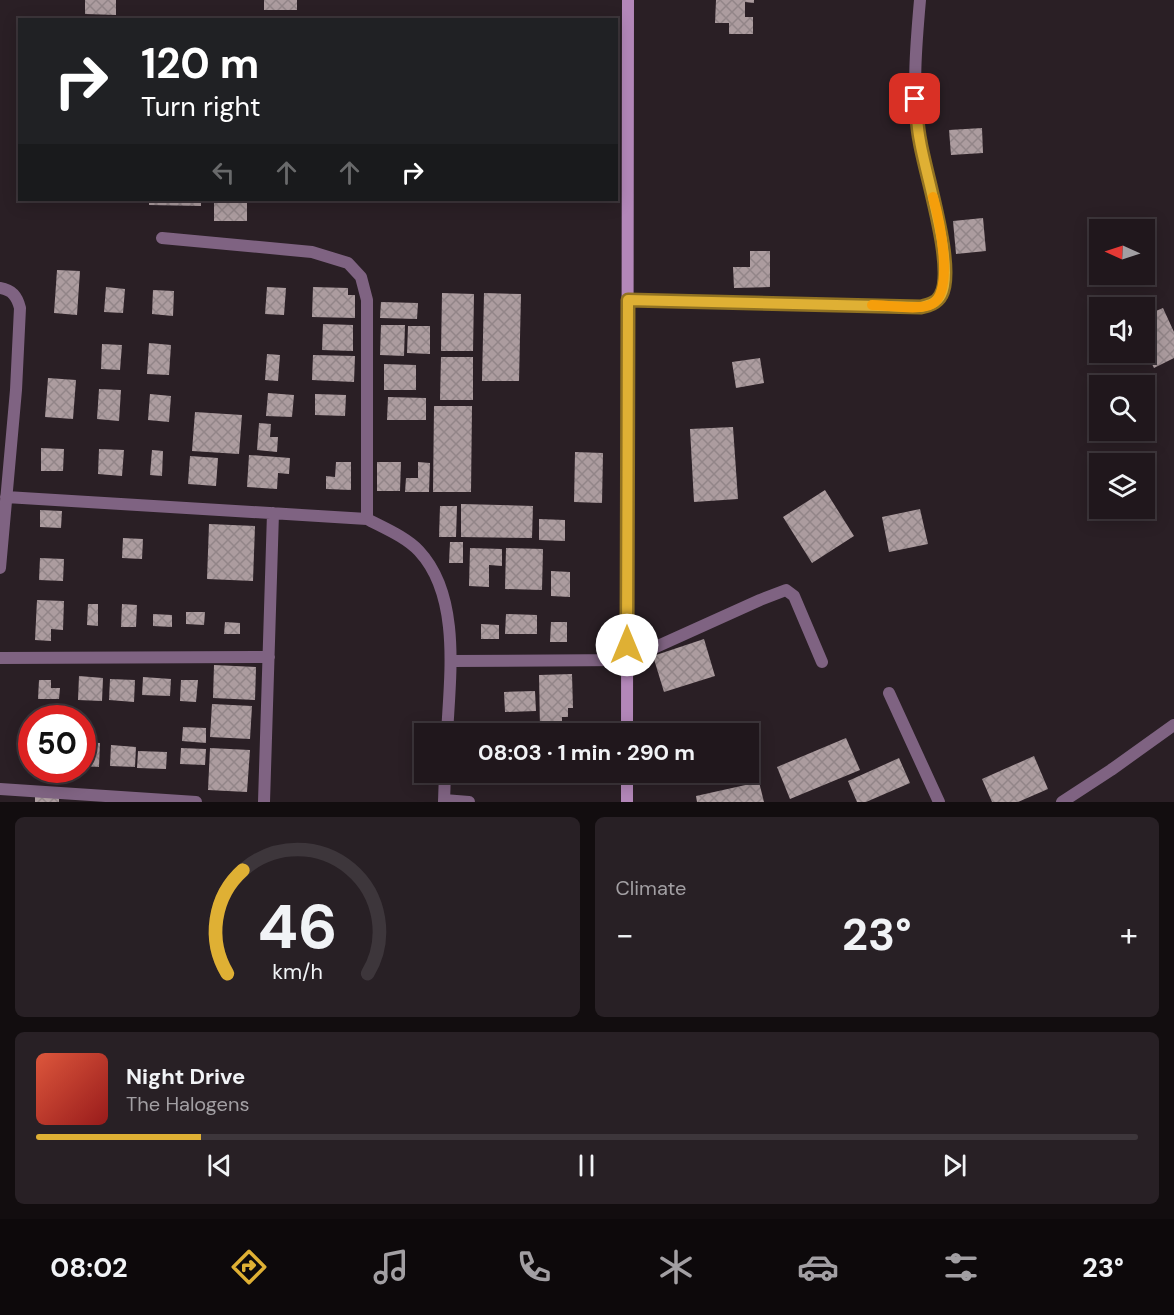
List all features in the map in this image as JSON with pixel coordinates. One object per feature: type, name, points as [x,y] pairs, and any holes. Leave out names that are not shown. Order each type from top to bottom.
[{"type":"main road","points":[[627,723],[628,0]]},
{"type":"main road","points":[[627,783],[627,802]]},
{"type":"street","points":[[628,300],[921,307],[933,304],[940,296],[944,278],[938,214],[919,138],[915,99],[920,0]]},
{"type":"street","points":[[162,238],[312,252],[348,263],[361,277],[367,300],[367,519]]},
{"type":"street","points":[[0,288],[11,292],[20,308],[16,390],[0,568]]},
{"type":"street","points":[[6,497],[367,519],[409,542],[418,550],[433,570],[445,598],[450,661],[447,723]]},
{"type":"street","points":[[264,802],[273,513]]},
{"type":"street","points":[[450,661],[627,660],[786,590],[794,596],[822,662]]},
{"type":"street","points":[[0,658],[268,657]]},
{"type":"street","points":[[889,693],[939,802]]},
{"type":"street","points":[[1062,802],[1174,725]]},
{"type":"street","points":[[445,783],[444,801],[470,802]]},
{"type":"street","points":[[0,789],[196,802]]},
{"type":"building","points":[[85,0],[116,0],[116,15],[85,14]]},
{"type":"building","points":[[264,0],[297,0],[297,10],[264,10]]},
{"type":"building","points":[[716,0],[754,0],[754,3],[745,2],[745,17],[753,17],[753,34],[729,34],[729,23],[715,23]]},
{"type":"building","points":[[85,16],[116,16],[116,18],[85,18]]},
{"type":"building","points":[[982,128],[983,153],[951,155],[949,130]]},
{"type":"building","points":[[149,201],[201,201],[201,206],[149,205]]},
{"type":"building","points":[[214,201],[247,201],[247,221],[214,221]]},
{"type":"building","points":[[983,218],[986,251],[956,254],[953,221]]},
{"type":"building","points":[[750,251],[770,251],[770,287],[734,288],[733,267],[750,267]]},
{"type":"building","points":[[57,270],[80,271],[77,315],[54,313]]},
{"type":"building","points":[[106,287],[125,289],[123,313],[104,312]]},
{"type":"building","points":[[267,287],[286,288],[284,315],[265,314]]},
{"type":"building","points":[[313,287],[348,288],[348,295],[355,295],[355,318],[312,317]]},
{"type":"building","points":[[153,290],[174,291],[173,316],[152,314]]},
{"type":"building","points":[[442,293],[474,294],[473,351],[441,351]]},
{"type":"building","points":[[484,293],[521,294],[519,381],[482,381]]},
{"type":"building","points":[[381,302],[418,303],[417,319],[380,318]]},
{"type":"building","points":[[1163,308],[1174,332],[1174,358],[1154,368],[1152,363],[1155,363],[1155,311]]},
{"type":"building","points":[[323,324],[353,325],[353,351],[322,350]]},
{"type":"building","points":[[381,325],[405,325],[404,356],[380,355]]},
{"type":"building","points":[[408,326],[430,326],[430,354],[407,353]]},
{"type":"building","points":[[149,343],[171,345],[169,375],[147,374]]},
{"type":"building","points":[[102,344],[122,345],[120,370],[101,369]]},
{"type":"building","points":[[267,354],[280,355],[278,381],[265,380]]},
{"type":"building","points":[[313,355],[355,356],[354,382],[312,380]]},
{"type":"building","points":[[441,357],[473,357],[473,400],[440,400]]},
{"type":"building","points":[[760,358],[764,383],[736,388],[732,362]]},
{"type":"building","points":[[384,364],[416,365],[416,390],[384,390]]},
{"type":"building","points":[[48,378],[76,380],[73,419],[45,417]]},
{"type":"building","points":[[99,389],[121,390],[119,421],[97,419]]},
{"type":"building","points":[[268,393],[294,395],[292,417],[266,416]]},
{"type":"building","points":[[150,394],[171,396],[169,422],[148,420]]},
{"type":"building","points":[[315,394],[346,395],[345,416],[315,415]]},
{"type":"building","points":[[388,397],[426,398],[426,420],[387,420]]},
{"type":"building","points":[[434,406],[472,406],[471,492],[433,492]]},
{"type":"building","points":[[195,412],[242,415],[239,454],[192,451]]},
{"type":"building","points":[[259,423],[271,424],[270,437],[278,437],[277,452],[257,450]]},
{"type":"building","points":[[733,427],[738,499],[694,502],[690,429]]},
{"type":"building","points":[[41,448],[64,449],[63,471],[41,471]]},
{"type":"building","points":[[99,449],[124,450],[122,476],[98,474]]},
{"type":"building","points":[[152,450],[163,451],[162,476],[150,475]]},
{"type":"building","points":[[575,452],[603,453],[602,503],[574,502]]},
{"type":"building","points":[[249,455],[290,458],[289,474],[278,473],[277,489],[247,487]]},
{"type":"building","points":[[190,456],[218,458],[216,486],[188,484]]},
{"type":"building","points":[[336,462],[351,462],[351,490],[326,489],[326,476],[335,477]]},
{"type":"building","points":[[377,462],[401,462],[400,491],[377,491]]},
{"type":"building","points":[[418,462],[430,463],[429,492],[405,492],[406,478],[418,478]]},
{"type":"building","points":[[825,490],[854,536],[812,563],[783,517]]},
{"type":"building","points":[[461,504],[533,506],[532,538],[461,537]]},
{"type":"building","points":[[440,506],[457,506],[456,537],[439,537]]},
{"type":"building","points":[[920,509],[928,544],[889,552],[882,517]]},
{"type":"building","points":[[40,510],[62,511],[61,528],[40,527]]},
{"type":"building","points":[[539,519],[565,520],[565,541],[539,540]]},
{"type":"building","points":[[209,524],[255,526],[253,581],[207,579]]},
{"type":"building","points":[[123,538],[143,539],[142,559],[122,558]]},
{"type":"building","points":[[450,542],[463,542],[463,563],[449,563]]},
{"type":"building","points":[[470,548],[502,549],[502,566],[489,565],[489,587],[469,586]]},
{"type":"building","points":[[506,548],[543,549],[542,590],[505,589]]},
{"type":"building","points":[[40,558],[64,559],[63,581],[39,580]]},
{"type":"building","points":[[551,571],[570,572],[570,597],[551,596]]},
{"type":"building","points":[[37,600],[64,601],[63,630],[51,629],[51,641],[35,640]]},
{"type":"building","points":[[88,604],[98,604],[98,626],[87,625]]},
{"type":"building","points":[[122,604],[137,605],[136,627],[121,627]]},
{"type":"building","points":[[186,612],[205,612],[204,625],[186,624]]},
{"type":"building","points":[[153,614],[172,615],[172,627],[153,626]]},
{"type":"building","points":[[506,614],[537,615],[537,634],[505,634]]},
{"type":"building","points":[[225,622],[240,623],[240,634],[224,634]]},
{"type":"building","points":[[551,622],[567,622],[567,642],[550,642]]},
{"type":"building","points":[[481,624],[499,625],[499,639],[481,639]]},
{"type":"building","points":[[704,639],[715,676],[664,692],[653,656]]},
{"type":"building","points":[[214,665],[256,667],[255,700],[213,698]]},
{"type":"building","points":[[572,674],[573,708],[568,708],[568,717],[562,717],[562,723],[540,723],[539,675]]},
{"type":"building","points":[[79,676],[103,678],[102,701],[78,700]]},
{"type":"building","points":[[143,677],[171,679],[170,696],[142,695]]},
{"type":"building","points":[[110,679],[135,680],[134,702],[109,700]]},
{"type":"building","points":[[39,680],[51,680],[51,688],[60,688],[59,699],[38,699]]},
{"type":"building","points":[[181,680],[198,680],[196,702],[180,701]]},
{"type":"building","points":[[535,691],[536,711],[505,712],[504,692]]},
{"type":"building","points":[[212,704],[252,706],[250,739],[210,737]]},
{"type":"building","points":[[183,727],[206,728],[206,743],[182,741]]},
{"type":"building","points":[[846,738],[860,770],[790,799],[777,767]]},
{"type":"building","points":[[96,743],[100,743],[99,767],[96,767]]},
{"type":"building","points":[[111,745],[136,747],[135,767],[110,766]]},
{"type":"building","points":[[181,748],[206,749],[205,765],[180,764]]},
{"type":"building","points":[[210,748],[250,750],[247,792],[208,790]]},
{"type":"building","points":[[138,751],[167,752],[166,769],[137,768]]},
{"type":"building","points":[[1034,756],[1048,789],[1018,802],[992,802],[982,779]]},
{"type":"building","points":[[899,758],[910,783],[866,802],[857,802],[848,781]]},
{"type":"building","points":[[759,782],[764,802],[697,802],[696,796]]},
{"type":"building","points":[[35,797],[59,797],[59,802],[35,802]]},
{"type":"slow traffic","points":[[872,305],[921,307],[933,304],[940,296],[944,278],[942,244],[933,197]]},
{"type":"route","points":[[627,645],[628,300],[921,307],[933,304],[943,289],[942,244],[938,214],[919,138],[915,99]]}]
